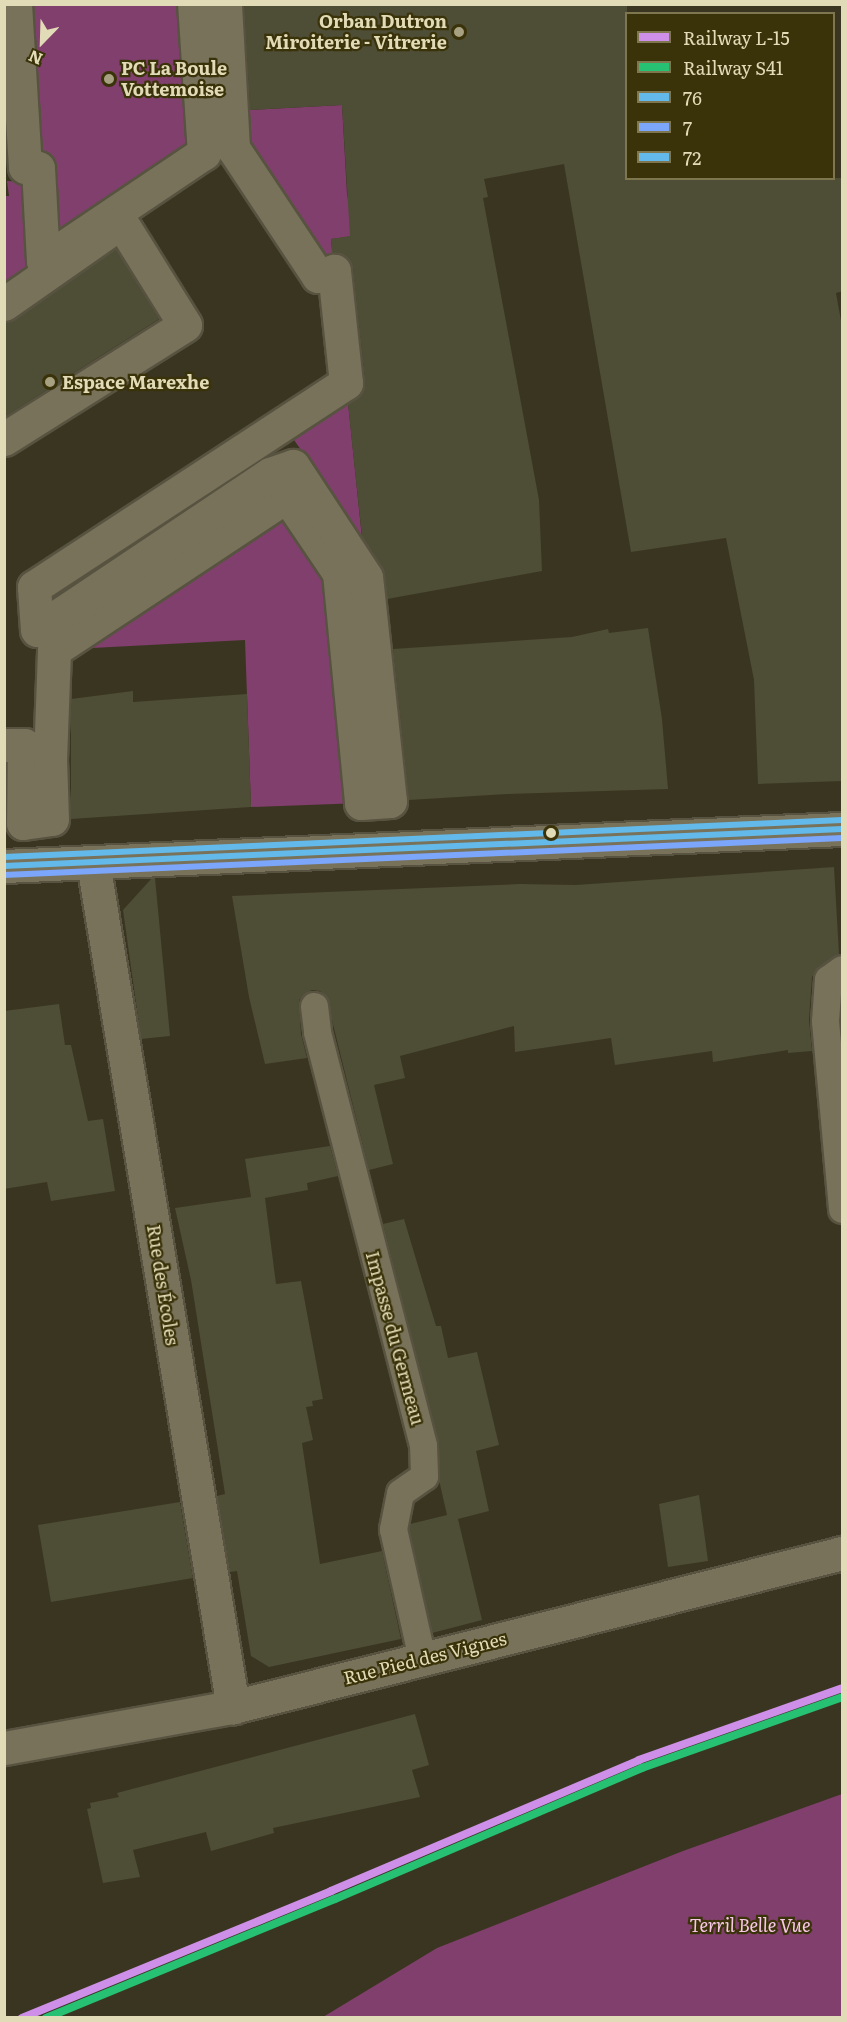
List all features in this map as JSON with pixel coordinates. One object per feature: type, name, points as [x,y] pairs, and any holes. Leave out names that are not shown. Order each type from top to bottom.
[{"type":"street","points":[[15,4],[25,167],[38,168],[43,261],[204,153],[195,4]]},
{"type":"street","points":[[4,745],[24,745],[23,823],[52,819],[50,760],[54,650],[287,496],[339,573],[361,803],[390,801],[366,577],[293,466],[270,474],[37,630],[34,587],[346,383],[334,271],[318,276],[233,148],[225,4]]},
{"type":"street","points":[[4,123],[7,181],[28,182],[32,265],[4,282]]},
{"type":"street","points":[[4,304],[121,222],[185,325],[4,439]]},
{"type":"street","points":[[4,866],[843,828]]},
{"type":"street","name":"Rue des Écoles","points":[[93,863],[233,1707]]},
{"type":"street","name":"Rue Pied des Vignes","points":[[4,1748],[233,1707],[843,1553]]},
{"type":"lane","points":[[843,969],[828,979],[825,1021],[843,1209]]},
{"type":"lane","name":"Impasse du Germeau","points":[[314,1006],[317,1032],[423,1445],[424,1476],[400,1493],[393,1529],[422,1659]]},
{"type":"green space","name":"PC La Boule Vottemoise","points":[[15,5],[194,5],[204,153],[43,261]]},
{"type":"green space","points":[[342,105],[347,194],[355,236],[331,239],[334,271],[318,276],[231,111]]},
{"type":"green space","points":[[7,181],[28,182],[32,265],[5,282],[4,196],[9,196]]},
{"type":"green space","points":[[346,383],[366,577],[306,457],[282,423]]},
{"type":"green space","points":[[287,496],[339,573],[361,803],[251,807],[245,640],[54,650]]},
{"type":"green space","name":"Terril Belle Vue","points":[[842,1794],[842,2017],[323,2017],[437,1948],[683,1851]]},
{"type":"building","points":[[244,4],[627,4],[627,12],[625,12],[625,180],[835,180],[835,178],[843,178],[843,291],[836,293],[843,332],[843,781],[758,784],[754,680],[726,538],[631,552],[564,164],[484,179],[488,197],[483,198],[539,500],[542,571],[387,599],[382,567],[362,537],[348,404],[363,392],[365,381],[353,269],[348,259],[340,253],[332,253],[331,239],[350,236],[342,105],[250,110]]},
{"type":"building","name":"Espace Marexhe","points":[[116,249],[159,319],[4,417],[4,323],[15,319]]},
{"type":"building","points":[[648,628],[662,719],[668,789],[507,794],[409,800],[393,649],[572,637],[608,629],[609,633]]},
{"type":"building","points":[[133,691],[133,702],[247,694],[251,807],[71,819],[71,699]]},
{"type":"building","points":[[834,867],[839,954],[818,967],[812,977],[809,1020],[812,1051],[788,1053],[788,1050],[713,1062],[712,1051],[615,1065],[611,1038],[515,1052],[514,1026],[400,1056],[405,1078],[374,1085],[393,1164],[369,1170],[326,996],[320,991],[312,990],[299,1000],[301,1034],[307,1058],[265,1064],[249,997],[232,896],[520,884],[576,885]]},
{"type":"building","points":[[152,878],[155,878],[170,1036],[141,1039],[123,910]]},
{"type":"building","points":[[59,1004],[65,1045],[71,1045],[88,1121],[103,1119],[115,1191],[51,1201],[47,1182],[4,1189],[4,1011]]},
{"type":"building","points":[[330,1146],[338,1176],[307,1183],[308,1190],[265,1198],[276,1284],[301,1281],[323,1399],[312,1401],[313,1406],[306,1407],[313,1440],[302,1443],[320,1564],[382,1551],[401,1639],[269,1667],[251,1656],[237,1571],[230,1572],[217,1496],[225,1494],[191,1280],[175,1208],[251,1197],[245,1159]]},
{"type":"building","points":[[404,1219],[436,1326],[441,1326],[448,1358],[477,1352],[499,1445],[476,1451],[489,1511],[458,1519],[482,1620],[432,1633],[409,1529],[410,1524],[447,1515],[439,1480],[438,1441],[383,1224]]},
{"type":"building","points":[[699,1495],[708,1561],[668,1567],[659,1504]]},
{"type":"building","points":[[180,1502],[193,1578],[51,1602],[38,1525]]},
{"type":"building","points":[[415,1714],[429,1765],[412,1770],[420,1797],[273,1828],[274,1833],[211,1851],[206,1832],[133,1850],[140,1877],[103,1883],[87,1809],[91,1808],[90,1803],[119,1797],[117,1793]]},
{"type":"rail line","name":"L-15","points":[[22,2018],[331,1891],[639,1760],[842,1688]]},
{"type":"rail line","name":"S41","points":[[46,2018],[335,1899],[642,1768],[842,1697]]},
{"type":"transit line","name":"72","points":[[4,857],[842,820]]},
{"type":"transit line","name":"76","points":[[4,866],[842,829]]},
{"type":"transit line","name":"7","points":[[4,875],[842,838]]},
{"type":"place","name":"Orban Dutron Miroiterie - Vitrerie","points":[[459,32]]},
{"type":"place","name":"PC La Boule Vottemoise","points":[[109,79]]},
{"type":"place","name":"Espace Marexhe","points":[[50,382]]}]
